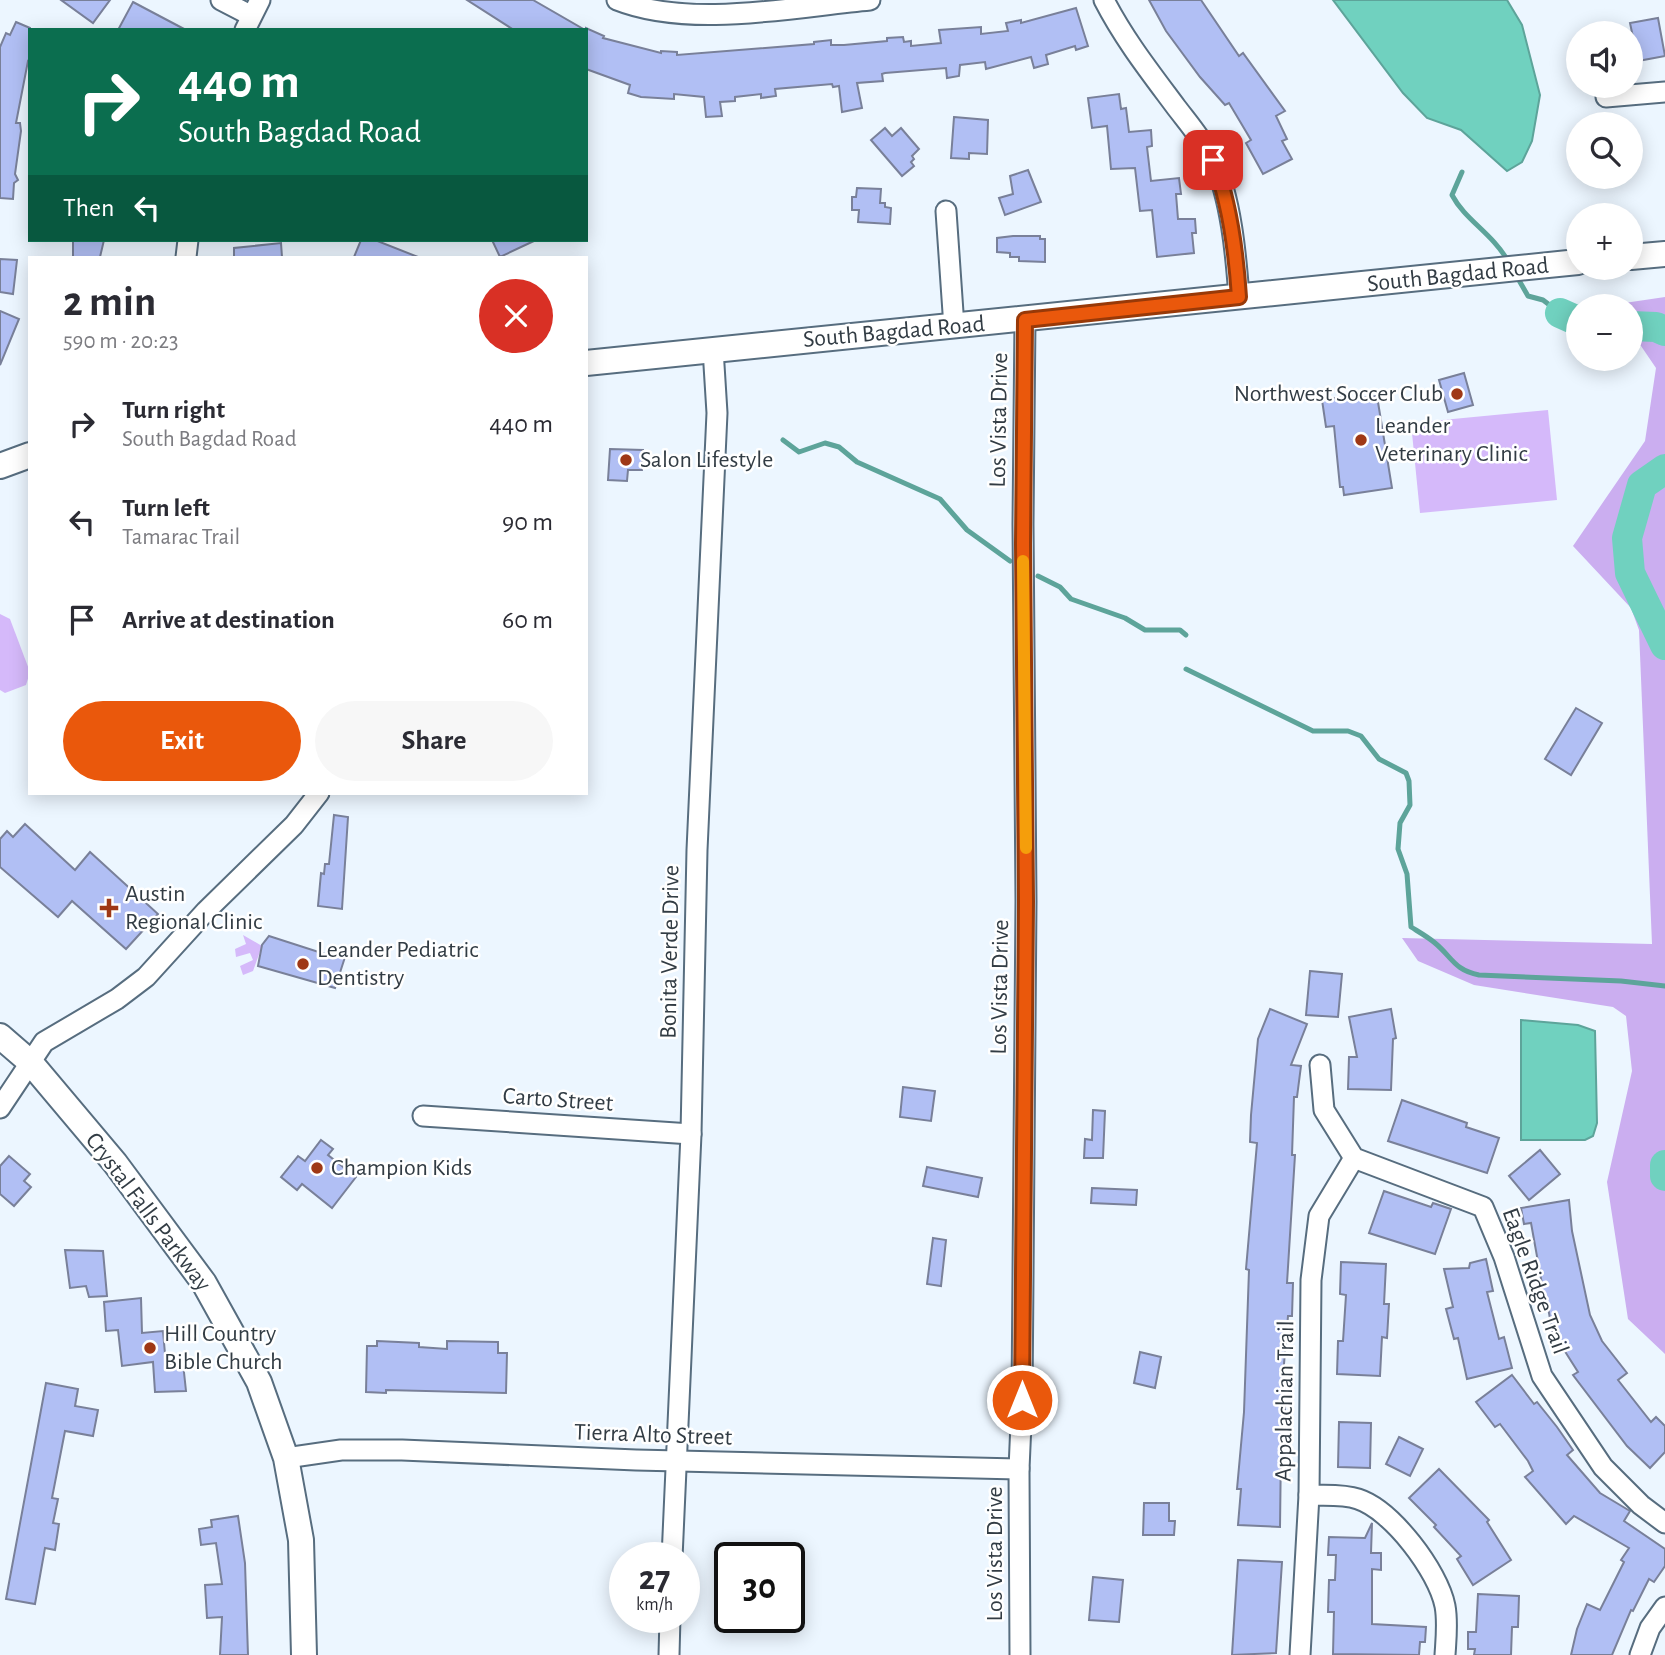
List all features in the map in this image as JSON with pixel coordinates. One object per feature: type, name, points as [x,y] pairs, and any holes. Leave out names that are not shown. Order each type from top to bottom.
[{"type":"main road","points":[[1643,256],[1665,254]]},
{"type":"main road","name":"South Bagdad Road","points":[[588,363],[1566,263]]},
{"type":"main road","points":[[0,466],[28,456]]},
{"type":"main road","name":"Crystal Falls Parkway","points":[[0,1037],[30,1062],[115,1163],[204,1283],[260,1382],[286,1458],[301,1540],[304,1655]]},
{"type":"street","points":[[221,0],[251,15]]},
{"type":"street","points":[[617,0],[649,11],[709,15],[870,0]]},
{"type":"street","points":[[1104,0],[1132,48],[1201,139],[1213,160],[1221,182],[1237,266],[1239,297]]},
{"type":"street","points":[[1643,94],[1665,92]]},
{"type":"street","points":[[946,211],[954,327]]},
{"type":"street","name":"Los Vista Drive","points":[[1020,1655],[1019,1469],[1026,901],[1023,548],[1025,320]]},
{"type":"street","name":"Bonita Verde Drive","points":[[672,1542],[691,1134],[697,850],[717,413],[713,349]]},
{"type":"street","points":[[0,1108],[44,1042],[117,999],[146,977],[206,911],[294,825],[316,795]]},
{"type":"street","points":[[1320,1065],[1324,1110],[1354,1158]]},
{"type":"street","name":"Carto Street","points":[[423,1116],[691,1134]]},
{"type":"street","name":"Appalachian Trail","points":[[1300,1655],[1309,1495],[1311,1280],[1318,1216],[1354,1158]]},
{"type":"street","name":"Eagle Ridge Trail","points":[[1354,1158],[1483,1207],[1504,1256],[1542,1376],[1603,1467],[1641,1505],[1665,1523]]},
{"type":"street","name":"Tierra Alto Street","points":[[286,1458],[341,1450],[393,1450],[675,1461],[1019,1469]]},
{"type":"street","points":[[1309,1495],[1357,1498],[1395,1523],[1436,1580],[1443,1597],[1446,1617],[1445,1655]]},
{"type":"street","points":[[1640,1655],[1650,1628],[1665,1607]]},
{"type":"street","points":[[668,1655],[669,1633]]},
{"type":"shaded area","points":[[1333,0],[1507,0],[1522,25],[1540,95],[1532,141],[1522,162],[1507,171],[1461,130],[1427,118],[1403,93]]},
{"type":"shaded area","points":[[1665,297],[1665,1354],[1628,1319],[1607,1182],[1632,1071],[1626,1016],[1613,1007],[1474,985],[1418,961],[1402,938],[1652,944],[1639,630],[1631,608],[1573,546],[1645,441],[1656,368],[1643,349],[1643,300]]},
{"type":"shaded area","points":[[1548,410],[1557,500],[1420,513],[1411,423]]},
{"type":"shaded area","points":[[0,614],[10,619],[28,667],[28,678],[26,685],[5,693],[0,690]]},
{"type":"shaded area","points":[[243,935],[262,946],[253,971],[243,975],[240,966],[253,960],[250,953],[236,957],[235,949],[246,944]]},
{"type":"shaded area","points":[[1521,1020],[1578,1025],[1595,1031],[1597,1123],[1593,1136],[1585,1140],[1521,1140]]},
{"type":"building","points":[[61,0],[110,0],[93,23]]},
{"type":"building","points":[[467,0],[533,0],[582,28],[511,28]]},
{"type":"building","points":[[1149,0],[1201,0],[1239,56],[1243,53],[1285,111],[1276,116],[1287,139],[1282,141],[1292,159],[1263,174],[1246,143],[1251,140],[1229,103],[1225,105],[1200,77],[1166,31]]},
{"type":"building","points":[[133,2],[182,28],[119,28]]},
{"type":"building","points":[[1076,8],[1088,46],[1076,50],[1075,46],[1046,55],[1048,64],[1034,68],[1031,57],[986,69],[985,62],[960,65],[959,76],[947,78],[946,68],[885,73],[882,74],[883,81],[857,83],[862,108],[842,112],[839,86],[833,87],[832,84],[775,89],[776,96],[761,98],[761,94],[735,97],[735,101],[720,102],[722,116],[706,117],[704,97],[674,94],[674,99],[641,97],[628,93],[630,85],[588,70],[588,29],[604,36],[603,38],[661,53],[677,52],[677,55],[814,44],[831,40],[831,45],[844,45],[903,37],[904,42],[911,41],[911,46],[941,43],[939,30],[981,27],[981,34],[1008,31],[1006,23],[1021,20],[1021,23]]},
{"type":"building","points":[[1658,18],[1665,56],[1643,60],[1641,21]]},
{"type":"building","points":[[16,22],[30,28],[28,61],[16,123],[20,123],[21,131],[15,174],[18,180],[14,183],[13,199],[0,198],[0,47],[6,33],[10,35]]},
{"type":"building","points":[[1119,94],[1121,109],[1126,108],[1129,132],[1151,130],[1152,146],[1147,147],[1151,181],[1179,178],[1181,194],[1176,194],[1178,219],[1195,219],[1196,233],[1192,233],[1194,253],[1157,257],[1152,210],[1140,211],[1135,168],[1111,169],[1107,126],[1092,128],[1088,98]]},
{"type":"building","points":[[954,117],[988,120],[987,154],[969,153],[969,159],[951,158]]},
{"type":"building","points":[[885,128],[892,136],[901,128],[919,149],[912,156],[914,159],[911,162],[914,166],[902,176],[871,140]]},
{"type":"building","points":[[1028,170],[1041,202],[1005,215],[999,198],[1013,194],[1010,176]]},
{"type":"building","points":[[857,188],[881,189],[880,203],[891,208],[890,224],[858,222],[859,210],[852,210],[852,197],[856,197]]},
{"type":"building","points":[[1040,236],[1040,239],[1045,239],[1045,262],[1019,261],[1019,257],[1010,257],[1010,253],[997,252],[997,238]]},
{"type":"building","points":[[73,242],[104,242],[100,256],[73,256]]},
{"type":"building","points":[[360,242],[380,242],[415,256],[354,256]]},
{"type":"building","points":[[493,242],[532,242],[502,256],[500,256]]},
{"type":"building","points":[[281,243],[282,256],[234,256],[234,248]]},
{"type":"building","points":[[0,259],[17,260],[13,294],[0,292]]},
{"type":"building","points":[[0,311],[19,319],[0,365]]},
{"type":"building","name":"Northwest Soccer Club","points":[[1464,373],[1473,405],[1448,412],[1439,380]]},
{"type":"building","name":"Leander Veterinary Clinic","points":[[1349,396],[1349,400],[1377,396],[1392,488],[1344,495],[1343,487],[1340,487],[1334,426],[1326,427],[1322,400]]},
{"type":"building","name":"Salon Lifestyle","points":[[610,449],[643,450],[642,470],[628,470],[627,481],[608,480]]},
{"type":"building","points":[[1576,708],[1602,723],[1571,775],[1545,759]]},
{"type":"building","points":[[334,815],[348,817],[342,909],[318,906],[321,873],[324,874],[325,864],[329,864]]},
{"type":"building","points":[[25,824],[75,870],[90,852],[158,914],[126,949],[72,901],[58,917],[0,867],[0,839],[7,831],[13,837]]},
{"type":"building","name":"Leander Pediatric Dentistry","points":[[269,936],[331,956],[333,950],[346,954],[335,988],[258,966],[262,945]]},
{"type":"building","points":[[1310,971],[1342,974],[1338,1017],[1306,1015]]},
{"type":"building","points":[[1270,1009],[1307,1024],[1291,1065],[1301,1066],[1297,1097],[1294,1097],[1292,1155],[1295,1155],[1287,1283],[1293,1283],[1292,1316],[1288,1316],[1284,1364],[1287,1414],[1286,1446],[1281,1446],[1280,1527],[1238,1525],[1241,1489],[1237,1489],[1244,1412],[1249,1270],[1246,1269],[1257,1143],[1250,1142],[1251,1115],[1258,1039]]},
{"type":"building","points":[[1391,1009],[1396,1038],[1393,1039],[1391,1090],[1348,1089],[1349,1057],[1357,1057],[1349,1017]]},
{"type":"building","points":[[903,1087],[935,1091],[931,1121],[900,1117]]},
{"type":"building","points":[[1402,1100],[1467,1123],[1466,1127],[1499,1138],[1487,1173],[1388,1141]]},
{"type":"building","points":[[1093,1110],[1105,1111],[1103,1158],[1084,1158],[1085,1139],[1092,1140]]},
{"type":"building","name":"Champion Kids","points":[[321,1140],[333,1149],[328,1155],[356,1177],[332,1208],[302,1184],[297,1190],[281,1177],[298,1156],[305,1161]]},
{"type":"building","points":[[1540,1150],[1560,1174],[1529,1200],[1509,1176]]},
{"type":"building","points":[[9,1156],[30,1174],[24,1181],[31,1187],[14,1206],[0,1194],[0,1166]]},
{"type":"building","points":[[927,1167],[982,1178],[978,1197],[923,1186]]},
{"type":"building","points":[[1092,1188],[1137,1190],[1136,1205],[1091,1203]]},
{"type":"building","points":[[1384,1191],[1431,1207],[1433,1203],[1451,1209],[1435,1254],[1369,1233]]},
{"type":"building","points":[[1569,1200],[1572,1231],[1590,1315],[1602,1341],[1627,1373],[1618,1380],[1651,1422],[1656,1417],[1665,1426],[1665,1452],[1650,1468],[1627,1446],[1573,1375],[1578,1372],[1552,1331],[1547,1301],[1542,1302],[1539,1284],[1542,1284],[1531,1223],[1524,1224],[1521,1208]]},
{"type":"building","points":[[933,1238],[946,1240],[941,1286],[927,1284]]},
{"type":"building","points":[[65,1250],[103,1251],[107,1296],[89,1297],[86,1286],[70,1288]]},
{"type":"building","points":[[1486,1259],[1493,1291],[1487,1292],[1499,1339],[1504,1337],[1512,1368],[1467,1379],[1458,1338],[1454,1339],[1446,1309],[1453,1307],[1444,1269],[1469,1268],[1470,1263]]},
{"type":"building","points":[[1341,1262],[1386,1264],[1384,1304],[1389,1304],[1387,1338],[1382,1337],[1380,1376],[1337,1374],[1338,1341],[1343,1341],[1346,1295],[1340,1294]]},
{"type":"building","points":[[141,1298],[142,1333],[163,1331],[166,1365],[183,1363],[186,1391],[155,1392],[153,1362],[122,1366],[118,1330],[106,1331],[104,1302]]},
{"type":"building","points":[[377,1341],[419,1343],[419,1347],[447,1349],[447,1341],[498,1342],[498,1353],[507,1353],[506,1393],[386,1390],[386,1393],[366,1392],[367,1346],[377,1346]]},
{"type":"building","points":[[1140,1352],[1161,1357],[1155,1388],[1134,1383]]},
{"type":"building","points":[[1512,1375],[1534,1404],[1537,1402],[1573,1450],[1567,1455],[1600,1493],[1630,1511],[1624,1521],[1665,1549],[1665,1566],[1654,1582],[1649,1579],[1633,1611],[1631,1610],[1612,1655],[1571,1655],[1587,1604],[1600,1610],[1624,1562],[1621,1560],[1629,1548],[1574,1516],[1566,1524],[1525,1477],[1533,1471],[1528,1461],[1500,1424],[1495,1427],[1476,1402]]},
{"type":"building","points":[[46,1383],[78,1389],[75,1406],[98,1410],[93,1436],[65,1431],[52,1498],[58,1499],[53,1523],[59,1524],[55,1550],[45,1548],[35,1604],[6,1599]]},
{"type":"building","points":[[1339,1422],[1371,1423],[1370,1468],[1338,1467]]},
{"type":"building","points":[[1399,1437],[1423,1449],[1410,1476],[1386,1464]]},
{"type":"building","points":[[1439,1469],[1489,1520],[1487,1522],[1511,1560],[1473,1585],[1457,1559],[1461,1556],[1409,1498]]},
{"type":"building","points":[[1144,1503],[1169,1503],[1169,1521],[1175,1521],[1174,1535],[1143,1535]]},
{"type":"building","points":[[238,1516],[245,1563],[248,1655],[220,1655],[222,1617],[207,1618],[205,1585],[222,1584],[216,1543],[201,1545],[199,1529],[212,1527],[211,1520]]},
{"type":"building","points":[[1372,1523],[1371,1553],[1381,1553],[1381,1570],[1372,1569],[1372,1624],[1426,1627],[1425,1642],[1420,1642],[1419,1655],[1333,1654],[1334,1612],[1328,1612],[1329,1580],[1335,1580],[1336,1555],[1328,1555],[1329,1537],[1365,1538]]},
{"type":"building","points":[[1238,1560],[1282,1562],[1276,1653],[1232,1655]]},
{"type":"building","points":[[1093,1577],[1123,1580],[1119,1622],[1089,1620]]},
{"type":"building","points":[[1478,1594],[1519,1596],[1518,1627],[1512,1627],[1511,1655],[1474,1655],[1475,1649],[1468,1649],[1468,1632],[1476,1632]]},
{"type":"waterway","points":[[1462,172],[1452,195],[1508,261]]},
{"type":"waterway","points":[[1516,275],[1528,296],[1543,300],[1560,313]]},
{"type":"waterway","points":[[1560,313],[1566,316]]},
{"type":"waterway","points":[[1643,326],[1656,327],[1665,331]]},
{"type":"waterway","points":[[783,440],[799,452],[825,443],[839,447],[857,462],[940,499],[967,530],[1010,561]]},
{"type":"waterway","points":[[1665,469],[1642,485],[1627,538],[1630,573],[1665,645]]},
{"type":"waterway","points":[[1038,576],[1060,587],[1071,599],[1125,618],[1145,630],[1180,630],[1186,635]]},
{"type":"waterway","points":[[1186,669],[1313,731],[1348,731],[1361,736],[1379,759],[1406,773],[1410,805],[1400,823],[1398,849],[1407,874],[1411,927],[1435,943],[1464,970],[1479,975],[1621,981],[1665,986]]},
{"type":"waterway","points":[[1665,1165],[1665,1176]]},
{"type":"slow traffic","points":[[1023,561],[1026,848]]},
{"type":"place","name":"Northwest Soccer Club","points":[[1457,394]]},
{"type":"place","name":"Leander Veterinary Clinic","points":[[1361,440]]},
{"type":"place","name":"Salon Lifestyle","points":[[626,460]]},
{"type":"place","name":"Austin Regional Clinic","points":[[109,908]]},
{"type":"place","name":"Leander Pediatric Dentistry","points":[[303,964]]},
{"type":"place","name":"Champion Kids","points":[[317,1168]]},
{"type":"place","name":"Hill Country Bible Church","points":[[150,1348]]},
{"type":"route","points":[[1022,1400],[1026,901],[1023,544],[1025,320],[1239,297],[1237,266],[1221,182],[1213,160]]}]
